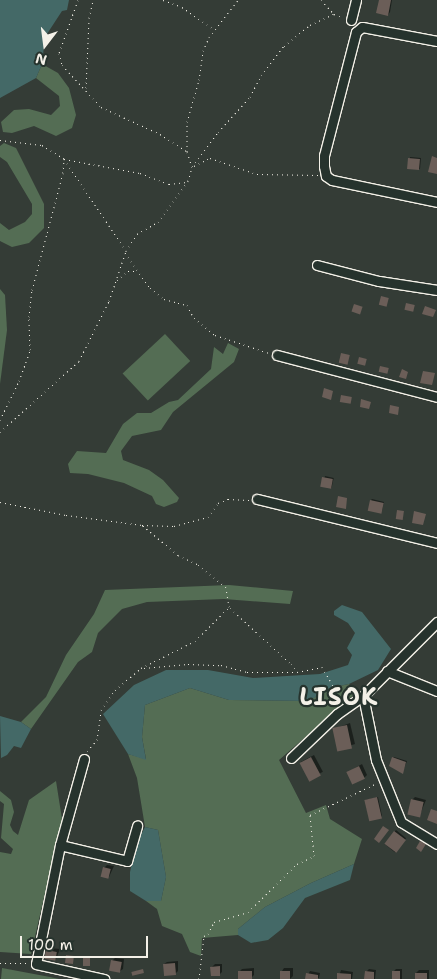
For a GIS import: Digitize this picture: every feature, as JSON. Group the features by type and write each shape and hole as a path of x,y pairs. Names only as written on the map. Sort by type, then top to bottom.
{"street":[{"path":"351,20 356,0"},
{"path":"437,41 362,27 356,32 324,156 326,176 332,180 437,202"},
{"path":"317,265 379,281 437,290"},
{"path":"277,355 437,396"},
{"path":"257,499 437,543"},
{"path":"291,758 337,714 363,696 437,622"},
{"path":"387,671 437,692"},
{"path":"363,696 376,760 401,822 437,844"},
{"path":"84,759 60,845 36,964 104,979"},
{"path":"60,845 127,861 136,825"}],"path":[{"path":"78,0 59,53 62,65 101,107 160,134 187,152"},
{"path":"86,89 89,18 93,0"},
{"path":"163,0 182,7 216,30"},
{"path":"192,167 187,152 187,122 200,80 203,52 209,37 238,0"},
{"path":"321,0 334,14 351,20"},
{"path":"0,432 79,361 109,300 125,252 137,234 158,222 188,181 192,167 218,132 250,97 261,75 284,46 310,25 334,14"},
{"path":"0,140 42,145 64,159 140,173 169,184 188,181"},
{"path":"192,167 210,158 257,174 297,173 326,176"},
{"path":"64,159 150,288 164,299 187,305 194,318 215,335 277,355"},
{"path":"0,420 19,381 30,350 29,318 32,290 63,173 64,159"},
{"path":"116,281 128,271 138,271"},
{"path":"0,502 66,516 142,525 174,526 208,517 218,503 228,499 257,499"},
{"path":"142,525 178,555 197,564 226,587 229,607 291,664 297,672"},
{"path":"84,759 88,749 97,740 101,710 115,690 141,668 195,641 229,607"},
{"path":"141,668 188,664 221,665 247,672 297,672 322,667 334,687 363,696"},
{"path":"199,979 204,936 208,934 214,922 248,912 297,864 314,856 310,815 384,779"},
{"path":"0,963 36,964"}],"green space":[{"path":"42,64 58,73 69,88 76,115 72,128 56,136 34,126 12,133 3,132 1,122 14,110 29,109 51,115 60,106 59,96 36,78"},
{"path":"4,143 16,148 44,204 44,228 29,243 12,247 0,241 0,223 9,230 25,222 32,214 32,204 7,162 0,157 0,146"},
{"path":"0,289 5,295 7,330 0,384"},
{"path":"165,334 190,361 148,401 123,374"},
{"path":"228,343 239,349 234,362 173,412 161,430 132,436 121,451 123,460 149,470 163,480 179,498 177,502 164,507 156,504 152,496 124,483 88,474 70,473 68,464 77,451 106,453 123,424 137,413 151,413 169,402 178,400 211,369 214,347 223,354"},
{"path":"229,585 293,591 290,604 224,599 147,602 122,609 98,633 92,652 78,662 31,729 21,722 46,697 66,655 94,614 105,590"},
{"path":"349,684 356,693 279,760 306,813 326,805 330,819 362,839 354,864 311,883 265,907 238,929 238,935 202,938 201,956 190,952 182,934 162,926 157,909 146,901 161,901 166,877 158,830 145,827 137,778 128,754 146,759 142,737 145,705 190,688 229,700 307,701 334,687"},
{"path":"56,781 62,819 31,954 0,952 0,852 11,854 13,849 1,838 4,804 0,801 0,791 11,800 14,812 10,825 18,835 29,800"},
{"path":"2,968 50,977 59,979 1,979"}],"water":[{"path":"0,0 69,0 67,10 62,11 45,37 42,64 36,78 0,98"},
{"path":"342,605 362,612 391,649 378,670 349,684 334,687 308,701 229,700 190,688 145,705 142,737 146,760 128,754 103,714 134,685 166,670 208,670 253,678 320,674 348,665 352,655 347,648 355,633 348,623 334,615 334,611"},
{"path":"0,716 21,722 31,729 21,748 14,746 7,755 1,758"},
{"path":"145,827 158,830 166,877 161,901 146,901 130,891 130,872 136,845"},
{"path":"354,864 350,880 305,898 283,928 268,940 251,943 238,935 238,929 265,907 311,883"}],"building":[{"path":"379,0 391,0 388,16 376,13"},
{"path":"432,156 437,158 437,174 428,172"},
{"path":"408,158 420,159 419,170 407,169"},
{"path":"381,296 389,298 387,307 379,305"},
{"path":"406,303 415,305 413,312 404,310"},
{"path":"354,304 363,307 360,314 352,312"},
{"path":"425,306 436,310 433,317 422,314"},
{"path":"341,353 350,355 348,365 339,363"},
{"path":"359,357 367,359 365,366 357,364"},
{"path":"380,366 389,368 387,374 379,372"},
{"path":"402,369 408,372 406,379 399,377"},
{"path":"423,371 435,373 432,385 420,383"},
{"path":"324,388 333,391 331,400 322,397"},
{"path":"341,395 352,397 351,404 340,402"},
{"path":"361,399 371,402 369,409 360,407"},
{"path":"390,405 399,407 398,415 389,413"},
{"path":"322,477 333,479 331,489 320,487"},
{"path":"338,496 347,498 346,509 336,507"},
{"path":"370,500 384,503 381,514 368,511"},
{"path":"397,510 404,511 403,520 396,519"},
{"path":"414,511 426,514 423,525 412,523"},
{"path":"347,725 352,748 337,752 332,728"},
{"path":"311,757 321,776 309,782 300,763"},
{"path":"392,757 406,762 403,774 389,766"},
{"path":"359,766 365,779 352,785 346,772"},
{"path":"377,797 382,818 369,821 364,800"},
{"path":"411,799 424,802 420,818 407,815"},
{"path":"431,809 437,811 437,824 427,820"},
{"path":"383,826 389,830 379,843 374,839"},
{"path":"394,831 406,840 396,853 384,844"},
{"path":"420,841 426,844 421,852 416,848"},
{"path":"103,867 111,869 108,879 101,877"},
{"path":"46,950 57,952 55,961 44,959"},
{"path":"66,955 74,956 73,964 65,963"},
{"path":"83,957 90,957 90,966 83,966"},
{"path":"111,960 122,962 120,973 109,971"},
{"path":"175,963 176,975 164,976 163,964"},
{"path":"220,966 220,976 211,976 210,967"},
{"path":"143,969 144,973 132,976 131,972"},
{"path":"238,971 252,971 252,979 238,979"},
{"path":"280,971 290,971 290,979 280,979"},
{"path":"365,971 374,972 374,979 364,979"},
{"path":"392,971 400,971 400,979 392,979"},
{"path":"306,973 318,975 318,979 305,979"},
{"path":"337,973 351,974 351,979 337,979"},
{"path":"415,973 427,973 427,979 415,979"}],"district":[{"name":"LISOK","path":"339,698"}]}
